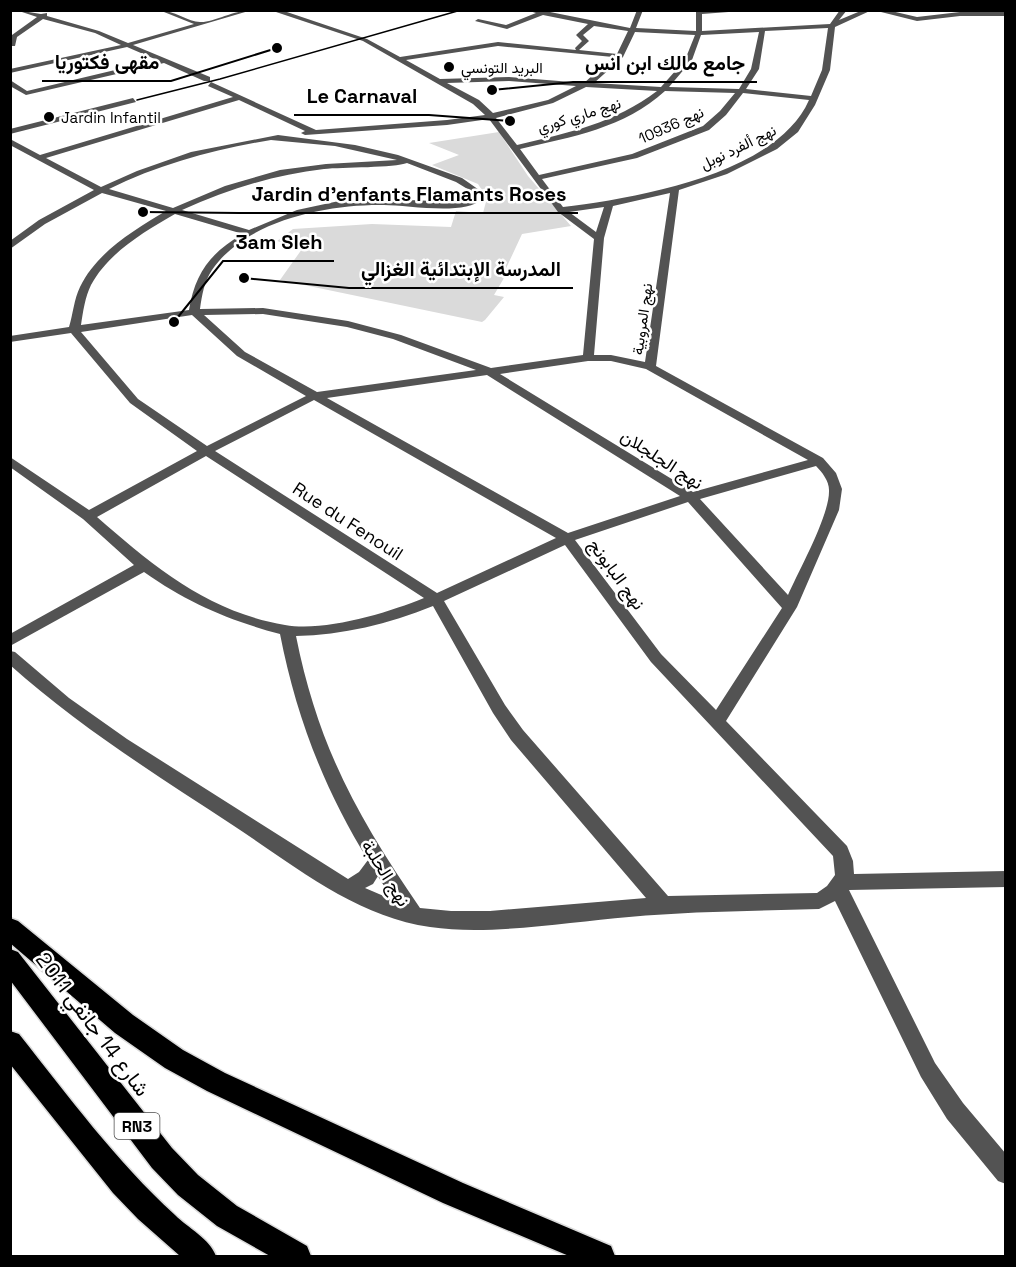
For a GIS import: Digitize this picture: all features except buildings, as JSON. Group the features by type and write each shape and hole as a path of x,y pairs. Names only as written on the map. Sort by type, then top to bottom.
{"highway":[{"path":"10,928 124,1024 174,1059 207,1078 431,1183 601,1257"},
{"name":"شارع 14 جانفي 2011","path":"10,960 162,1158 188,1185 227,1216 297,1257"},
{"name":"RN3","path":"10,1043 129,1193 202,1257"}],"street":[{"path":"19,10 97,32 209,81 314,132"},
{"path":"13,45 11,41 14,36 41,15 57,10"},
{"path":"162,10 195,22"},
{"path":"10,71 127,45 249,10"},
{"path":"273,10 363,39 476,102 492,117 561,210 599,238"},
{"path":"529,10 591,25 637,31 700,33 832,26 869,10"},
{"path":"574,21 576,10"},
{"path":"10,246 33,227 99,189 220,147 314,132 492,117 526,109 589,84 608,71 637,31 640,10"},
{"path":"700,11 753,10"},
{"name":"نهج ألفرد نوبل","path":"561,210 609,204 675,189 724,172 774,147 795,130 814,98 826,70 832,26 844,10"},
{"path":"876,10 918,19 961,12 1005,14"},
{"name":"نهج ماري كوري","path":"513,148 572,134 619,119 639,109 664,90 690,59 700,33 700,11"},
{"path":"478,21 507,27 542,14"},
{"path":"578,48 586,41 579,35 591,25"},
{"name":"نهج 10936","path":"536,178 634,156 706,128 723,113 741,91 758,63 762,31"},
{"path":"400,59 498,44 621,56"},
{"path":"10,82 26,93 163,61"},
{"path":"440,81 509,79 664,90 741,91 814,98"},
{"path":"39,158 240,98"},
{"path":"10,132 133,100"},
{"path":"341,143 348,130"},
{"path":"194,312 199,285 208,269 221,254 250,232 299,212 338,204 376,202 458,205 476,202 478,199 478,192 472,187 415,162 381,151 341,143 270,138"},
{"path":"10,141 99,189 250,232"},
{"path":"74,330 85,288 110,254 128,238 173,210 277,173 342,164 415,162"},
{"name":"نهج المروبية","path":"650,367 675,189"},
{"path":"588,358 599,238 609,204"},
{"path":"10,227 33,227"},
{"name":"نهج الجلجلان","path":"10,339 194,312 263,312 348,324 397,337 488,371 691,497 790,607"},
{"name":"نهج البابونج","path":"194,312 241,354 567,538 615,607 656,658 841,852 847,866 841,884"},
{"name":"Rue du Fenouil","path":"74,330 134,401 206,451 436,599 517,735 664,905"},
{"path":"88,516 206,451 314,396 588,358 611,358 650,367 819,461 833,481 836,499 790,607 717,721"},
{"path":"11,462 88,516 144,567 174,587 208,605 247,620 287,631 321,630 365,623 399,614 567,538 691,497 819,461"},
{"path":"10,641 144,567"},
{"name":"نهج الحلبة","path":"287,631 297,683 315,738 342,798 377,861 414,915"},
{"name":"نهج الحلبة","path":"10,656 45,688 96,728 346,889 414,915"},
{"path":"346,889 366,878 377,861"},
{"path":"414,915 454,920 490,920 664,905 819,901 833,894 841,884 1005,879"},
{"path":"841,884 928,1070 955,1111 988,1149 1005,1173"}],"shaded area":[{"path":"499,132 528,176 571,226 522,234 502,277 504,278 494,295 504,297 485,320 482,322 280,280 302,249 277,241 293,229 372,224 451,227 456,211 483,213 487,198 478,184 432,165 459,155 429,143"}],"tram line":[{"path":"137,100 220,79 461,10"}],"place":[{"name":"مقهى فكتوريا","path":"277,48"},
{"name":"البريد التونسي","path":"449,67"},
{"name":"جامع مالك ابن انس","path":"492,90"},
{"name":"Jardin Infantil","path":"49,117"},
{"name":"Le Carnaval","path":"510,121"},
{"name":"Jardin d'enfants Flamants Roses","path":"143,212"},
{"name":"المدرسة الإبتدائية الغزالي","path":"244,278"},
{"name":"3am Sleh","path":"174,322"}]}
